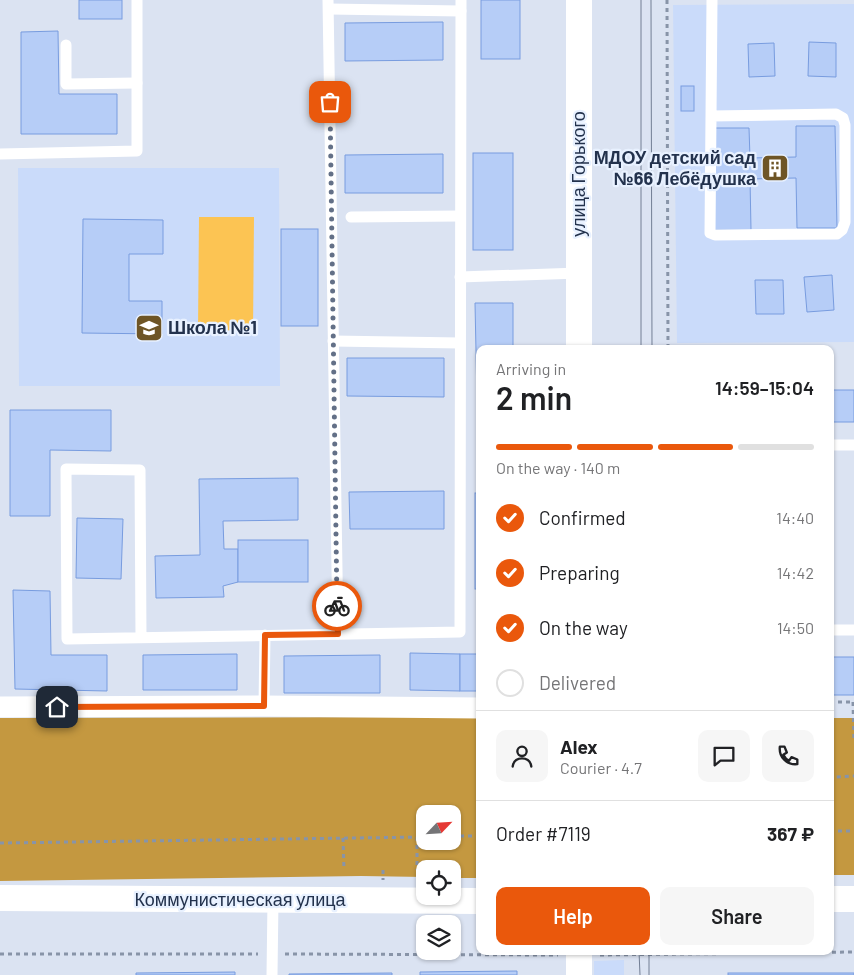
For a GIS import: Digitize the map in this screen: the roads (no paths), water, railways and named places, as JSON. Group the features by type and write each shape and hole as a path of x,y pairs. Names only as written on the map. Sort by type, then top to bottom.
{"street":[{"name":"улица Горького","path":"579,0 579,345"},
{"path":"0,707 264,706 476,708"},
{"name":"Коммунистическая улица","path":"0,898 476,901"},
{"path":"834,899 854,899"}],"lane":[{"path":"0,154 137,151 137,0"},
{"path":"711,116 836,114 843,118 845,125 845,222 842,230 837,234 715,236 710,233 711,116 712,0"},
{"path":"141,637 140,470 66,469 67,639 460,632 461,6 329,5 338,634"},
{"path":"66,45 66,84 137,83"},
{"path":"351,217 460,216"},
{"path":"460,277 579,273"},
{"path":"333,341 460,343"},
{"path":"834,445 854,445"},
{"path":"834,630 854,630"},
{"path":"264,706 265,635"},
{"path":"272,975 273,900"}],"tram line":[{"path":"641,0 641,345"},
{"path":"651,0 652,345"},
{"path":"639,955 640,975"},
{"path":"649,955 649,975"}],"place":[{"name":"МДОУ детский сад №66 Лебёдушка","path":"775,168"},
{"name":"Школа №1","path":"149,328"}]}
